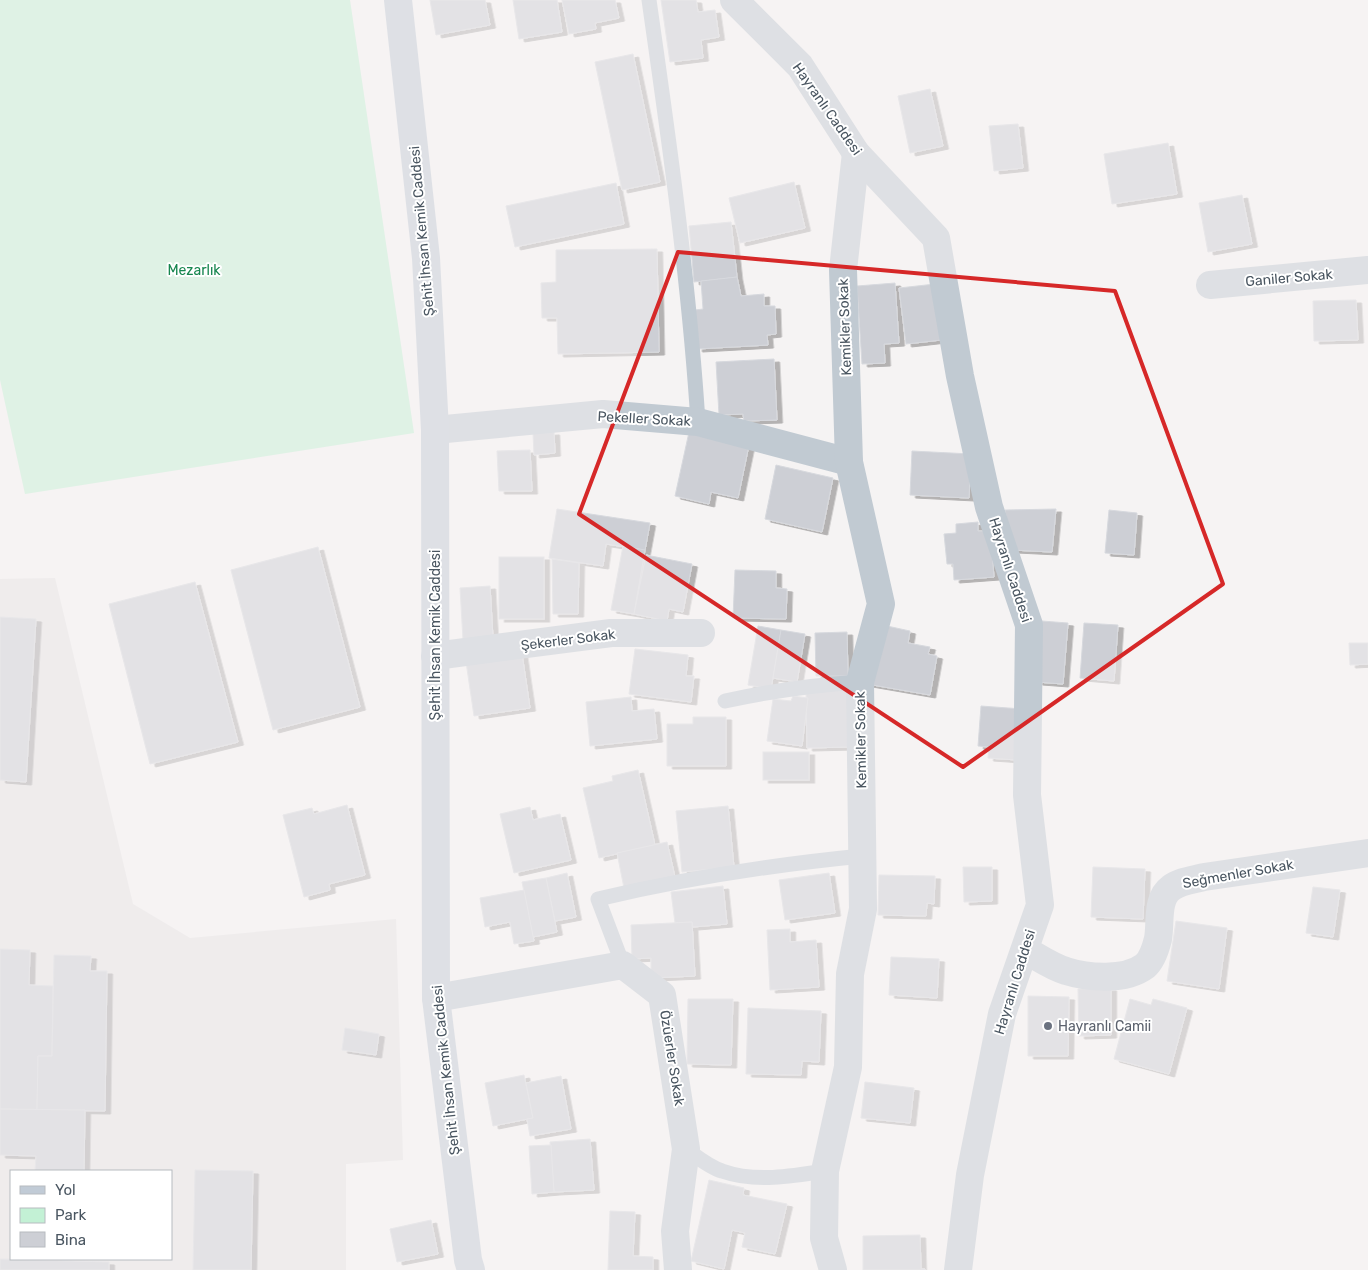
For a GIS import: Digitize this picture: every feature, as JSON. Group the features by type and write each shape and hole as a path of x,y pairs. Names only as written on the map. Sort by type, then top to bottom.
{"street":[{"name":"Şehit İhsan Kemik Caddesi","path":"398,0 426,258 435,430 436,998 468,1260 471,1270"},
{"name":"Hayranlı Caddesi","path":"734,0 800,66 856,153 936,238 960,376 989,507 1029,625 1027,795 1040,905 1002,1014 970,1175 958,1270"},
{"name":"Kemikler Sokak","path":"832,1270 824,1238 825,1171 848,1067 850,974 863,909 860,682 881,604 849,462 843,270 856,153"},
{"name":"Ganiler Sokak","path":"1210,285 1368,270"},
{"name":"Pekeller Sokak","path":"435,430 603,414 698,422 849,462"},
{"name":"Şekerler Sokak","path":"435,656 611,633 701,633"},
{"name":"Seğmenler Sokak","path":"1025,950 1064,971 1086,976 1127,974 1145,966 1153,954 1158,938 1162,900 1170,888 1183,882 1204,877 1368,853"},
{"path":"436,998 623,965"},
{"name":"Özüerler Sokak","path":"623,965 662,995 686,1150 674,1231 678,1270"}],"lane":[{"path":"649,0 671,152 695,370 698,422"},
{"path":"725,701 788,688 860,682"},
{"path":"623,965 598,899 684,880 738,871 862,856"},
{"path":"686,1150 721,1171 754,1177 779,1178 825,1171"}],"highlighted area":[{"path":"678,252 1115,291 1223,584 963,767 579,514"}],"shaded area":[{"path":"55,578 133,904 190,938 396,919 403,1160 346,1164 346,1270 0,1270 0,579"}],"green space":[{"name":"Mezarlık","path":"0,0 350,0 414,433 25,494 0,380"}],"building":[{"path":"430,0 485,0 490,25 436,35"},
{"path":"513,0 557,0 562,32 519,39"},
{"path":"562,0 615,0 619,18 595,23 596,29 569,34"},
{"path":"661,0 696,0 698,12 715,10 719,37 701,40 703,58 670,62"},
{"path":"633,54 660,182 622,190 595,62"},
{"path":"930,89 943,146 910,153 898,96"},
{"path":"1018,124 1023,168 994,171 989,126"},
{"path":"1168,143 1177,194 1112,204 1104,154"},
{"path":"794,182 805,228 740,243 729,198"},
{"path":"616,183 624,224 515,247 506,206"},
{"path":"1242,195 1252,244 1208,252 1199,203"},
{"path":"731,222 737,277 694,282 689,226"},
{"path":"657,249 659,352 558,354 557,318 542,318 541,283 556,282 556,250"},
{"path":"737,277 741,296 764,294 764,306 775,306 776,334 767,335 768,345 697,349 695,310 703,309 701,281"},
{"path":"895,283 899,343 884,344 885,363 862,364 857,286"},
{"path":"935,284 941,340 906,344 899,288"},
{"path":"1356,300 1358,340 1314,341 1313,301"},
{"path":"774,359 777,420 744,421 743,414 719,415 716,362"},
{"path":"554,432 555,453 534,455 533,433"},
{"path":"689,432 749,445 738,498 711,492 709,504 675,496"},
{"path":"530,450 532,491 499,491 497,451"},
{"path":"912,451 971,454 969,498 910,495"},
{"path":"776,465 833,478 822,532 765,519"},
{"path":"557,509 650,523 645,550 606,544 603,566 549,558"},
{"path":"1056,509 1052,552 1012,550 1005,510"},
{"path":"1109,510 1137,513 1134,555 1105,553"},
{"path":"978,522 978,531 990,531 994,577 954,580 953,564 947,564 944,534 956,533 956,524"},
{"path":"623,546 645,550 634,614 611,610"},
{"path":"318,547 360,707 273,730 231,570"},
{"path":"646,555 692,564 683,612 669,609 667,621 634,614"},
{"path":"499,557 544,557 544,619 499,619"},
{"path":"552,559 579,563 578,614 553,614"},
{"path":"735,570 776,571 776,588 787,589 786,619 733,618"},
{"path":"195,582 238,742 150,764 109,604"},
{"path":"490,586 493,638 463,640 460,588"},
{"path":"0,617 36,619 26,782 0,780"},
{"path":"1042,621 1068,623 1063,684 1037,682"},
{"path":"1084,623 1118,625 1114,681 1080,678"},
{"path":"878,624 910,631 908,643 930,647 928,654 937,656 930,695 867,684"},
{"path":"758,626 781,630 771,689 748,685"},
{"path":"781,630 805,634 797,682 773,678"},
{"path":"847,632 848,676 816,676 815,633"},
{"path":"1349,643 1368,643 1368,664 1350,665"},
{"path":"635,649 688,655 686,676 694,676 691,702 629,694"},
{"path":"522,654 530,708 474,716 466,662"},
{"path":"806,690 848,690 848,747 807,748"},
{"path":"793,696 808,698 802,746 767,741 773,699 791,701"},
{"path":"631,697 632,711 654,709 657,739 590,746 586,702"},
{"path":"981,706 1022,709 1017,760 988,758 989,747 978,746"},
{"path":"693,717 726,717 726,766 667,766 667,724 693,724"},
{"path":"763,752 809,752 809,780 763,780"},
{"path":"638,770 655,845 599,858 583,788 613,781 612,776"},
{"path":"347,805 365,875 329,884 330,890 304,897 283,815 312,808 314,814"},
{"path":"728,806 734,867 682,872 676,811"},
{"path":"530,807 533,820 560,814 571,860 514,873 500,814"},
{"path":"667,842 675,877 624,888 617,853"},
{"path":"963,867 992,867 992,901 964,902"},
{"path":"1093,867 1145,869 1143,919 1091,917"},
{"path":"567,873 576,917 555,921 546,878"},
{"path":"829,873 835,913 785,920 779,880"},
{"path":"879,875 935,876 934,904 927,903 926,916 878,915"},
{"path":"546,878 557,932 533,937 522,882"},
{"path":"723,886 727,924 693,927 692,922 675,923 671,892"},
{"path":"1313,887 1340,890 1333,937 1306,933"},
{"path":"524,890 534,941 514,944 510,922 485,927 480,898"},
{"path":"1176,921 1227,928 1219,989 1167,981"},
{"path":"692,922 695,976 651,978 651,958 632,959 631,925"},
{"path":"790,929 790,942 816,940 819,987 770,990 767,930"},
{"path":"0,949 30,950 29,985 53,986 52,1056 38,1056 37,1110 0,1109"},
{"path":"54,955 91,956 90,971 107,971 105,1111 37,1110 38,1056 52,1056"},
{"path":"891,957 939,959 937,998 889,995"},
{"path":"1111,988 1111,1035 1079,1036 1078,989"},
{"name":"Hayranlı Camii","path":"1028,996 1069,997 1068,1056 1028,1056"},
{"path":"688,999 733,999 731,1065 687,1064"},
{"path":"1130,999 1151,1005 1153,999 1187,1008 1169,1074 1114,1059"},
{"path":"748,1008 821,1011 819,1062 802,1061 801,1075 746,1074"},
{"path":"345,1028 379,1034 376,1055 342,1050"},
{"path":"524,1075 533,1118 493,1126 485,1083"},
{"path":"561,1076 571,1129 530,1136 527,1119 533,1118 526,1083"},
{"path":"865,1082 914,1088 910,1123 861,1118"},
{"path":"0,1109 85,1110 84,1170 35,1170 36,1156 0,1155"},
{"path":"590,1139 594,1190 554,1192 550,1142"},
{"path":"551,1145 554,1192 532,1194 529,1146"},
{"path":"195,1170 253,1171 251,1270 193,1270"},
{"path":"709,1180 744,1188 743,1195 787,1204 775,1254 742,1247 745,1233 732,1230 724,1269 691,1261"},
{"path":"610,1211 635,1212 633,1256 653,1257 653,1270 608,1270"},
{"path":"431,1220 438,1254 397,1262 390,1229"},
{"path":"920,1235 921,1269 925,1270 863,1270 863,1236"},
{"path":"0,1259 109,1262 109,1270 0,1270"}],"place":[{"name":"Hayranlı Camii","path":"1048,1026"}]}
